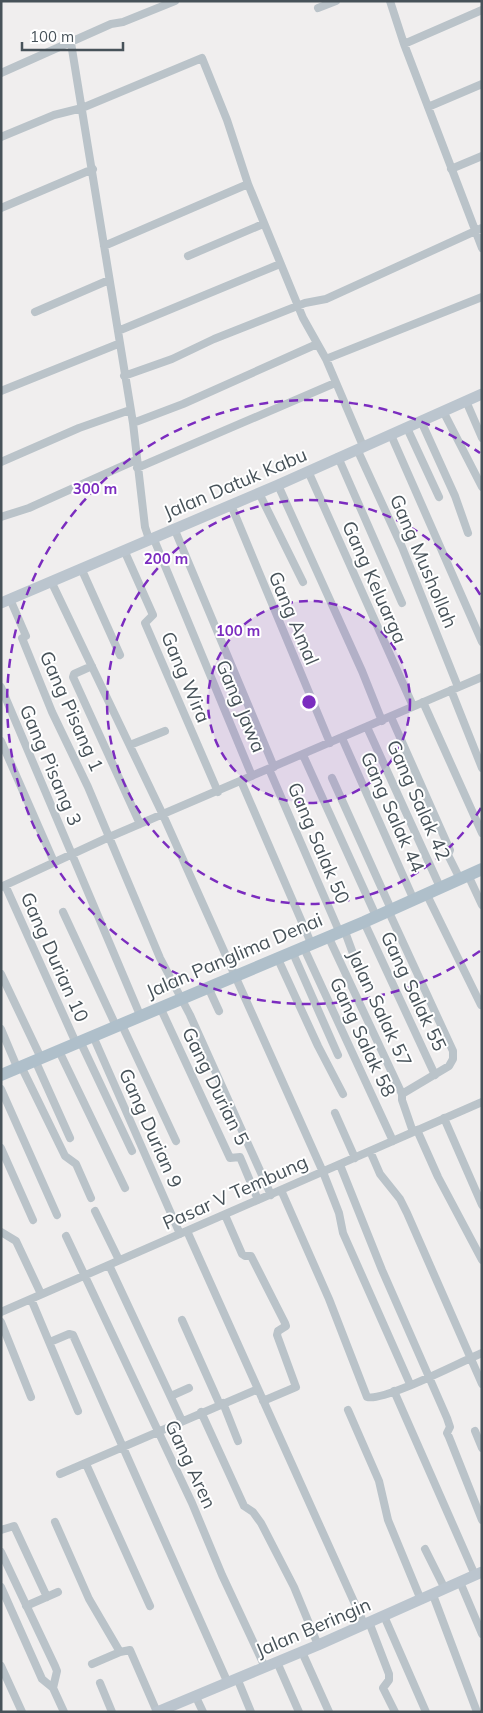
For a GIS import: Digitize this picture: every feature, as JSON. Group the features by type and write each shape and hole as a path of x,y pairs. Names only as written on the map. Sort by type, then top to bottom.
{"main road":[{"name":"Jalan Panglima Denai","path":"1,1074 370,919 413,898 482,869"}],"street":[{"path":"1,73 71,44 111,24 123,22 175,1"},
{"path":"318,8 336,1"},
{"path":"390,1 404,44 451,169 478,230 482,248"},
{"path":"404,44 482,10"},
{"name":"Gang Jawa","path":"71,44 93,169 98,221 104,246 118,331 118,344 133,423 136,464 149,536 252,776"},
{"name":"Gang Mushollah","path":"82,108 202,58 227,120 248,184 280,264 298,306 326,360 402,547 455,688 482,768"},
{"path":"428,106 482,84"},
{"path":"1,136 54,114 82,108"},
{"path":"451,169 482,156"},
{"path":"1,208 93,169"},
{"path":"104,246 248,184"},
{"path":"188,256 264,224"},
{"path":"124,376 172,359 214,339 308,301 326,299 478,230"},
{"path":"118,331 280,264"},
{"path":"35,312 109,280"},
{"path":"326,360 482,297"},
{"path":"1,391 118,344"},
{"path":"133,423 183,404 317,344"},
{"path":"1,517 29,508 336,384"},
{"name":"Jalan Datuk Kabu","path":"4,601 124,550 149,536 174,528 278,485 338,457 360,443 391,435 482,394"},
{"path":"466,401 482,438"},
{"path":"1,462 79,428 130,410"},
{"path":"443,411 482,487"},
{"path":"422,421 455,496 468,533"},
{"path":"407,428 439,497"},
{"path":"391,435 482,642"},
{"path":"338,457 402,603"},
{"name":"Gang Keluarga","path":"308,471 414,706"},
{"path":"278,485 362,671 382,721"},
{"path":"259,493 303,582"},
{"name":"Gang Amal","path":"230,505 330,743"},
{"name":"Gang Salak 50","path":"174,528 337,932"},
{"name":"Gang Wira","path":"124,550 153,615 145,623 218,792"},
{"path":"82,568 120,655"},
{"path":"51,581 163,815 323,1172 339,1213 343,1233 410,1384"},
{"name":"Gang Pisang 1","path":"4,601 26,636 22,638 52,712 88,787 107,838 180,999 194,1023 271,1195"},
{"path":"92,666 74,674 73,677 140,824"},
{"path":"3,886 107,838 218,792 482,676"},
{"name":"Gang Pisang 3","path":"1,687 140,1016"},
{"path":"423,702 482,833"},
{"path":"391,717 435,812 450,850 448,855 482,905"},
{"name":"Gang Salak 42","path":"366,727 440,887"},
{"path":"130,745 165,731"},
{"name":"Gang Salak 44","path":"342,738 413,898"},
{"path":"1,741 54,862"},
{"name":"Gang Salak 55","path":"303,755 435,1075"},
{"path":"332,778 453,1051 453,1059 449,1066 402,1094"},
{"path":"241,781 302,947 338,1055"},
{"name":"Gang Durian 10","path":"3,886 132,1151"},
{"path":"426,893 481,1006"},
{"path":"64,912 176,1141"},
{"path":"337,932 356,959"},
{"name":"Jalan Salak 57","path":"337,932 415,1131 482,1260"},
{"name":"Gang Salak 58","path":"302,947 393,1141"},
{"path":"277,957 318,1046 343,1094"},
{"path":"1,974 70,1138"},
{"path":"208,987 219,1010"},
{"name":"Gang Durian 5","path":"160,1007 230,1158 240,1157 258,1200"},
{"path":"1,1029 65,1156 76,1164 91,1198"},
{"name":"Gang Durian 9","path":"93,1036 183,1233 367,1623 389,1674 389,1680 384,1688 394,1712"},
{"path":"59,1051 125,1188"},
{"path":"1,1089 57,1215"},
{"name":"Pasar V Tembung","path":"1,1312 444,1118 481,1104"},
{"path":"334,1113 355,1158"},
{"path":"444,1118 482,1205"},
{"path":"1,1148 33,1220"},
{"path":"370,1151 380,1174 408,1213 482,1384"},
{"path":"340,1164 382,1270 447,1418 450,1427 447,1433 448,1438 482,1520"},
{"path":"281,1190 329,1299 365,1395 370,1398 378,1397 482,1353"},
{"path":"96,1211 119,1260"},
{"path":"225,1215 242,1254 251,1256 286,1326 278,1331 277,1335 296,1387 263,1401"},
{"path":"1,1232 16,1240 41,1294"},
{"name":"Gang Aren","path":"66,1236 265,1667"},
{"path":"109,1265 182,1421"},
{"path":"31,1299 78,1411"},
{"path":"182,1320 238,1441"},
{"path":"1,1322 31,1398"},
{"path":"50,1342 69,1334 73,1335 121,1449 232,1680 251,1712"},
{"path":"171,1396 188,1388"},
{"path":"60,1474 258,1389"},
{"path":"394,1391 478,1574"},
{"path":"348,1410 379,1480 388,1520 421,1600"},
{"path":"202,1412 244,1506 256,1515 294,1587 318,1645"},
{"path":"475,1431 482,1448"},
{"path":"86,1464 150,1606"},
{"path":"55,1522 89,1599 120,1652"},
{"path":"1,1530 14,1526 47,1597"},
{"path":"425,1548 445,1589"},
{"path":"1,1552 57,1671 53,1688"},
{"name":"Jalan Beringin","path":"157,1712 302,1652 478,1574"},
{"path":"460,1582 482,1634"},
{"path":"1,1587 42,1679 53,1688 64,1712"},
{"path":"26,1606 58,1592"},
{"path":"432,1595 477,1712"},
{"path":"384,1616 426,1712"},
{"path":"92,1664 120,1652 130,1650 157,1712"},
{"path":"302,1652 328,1712"},
{"path":"277,1662 299,1712"},
{"path":"1,1666 22,1712"},
{"path":"100,1683 112,1712"},
{"path":"195,1695 203,1712"}]}
